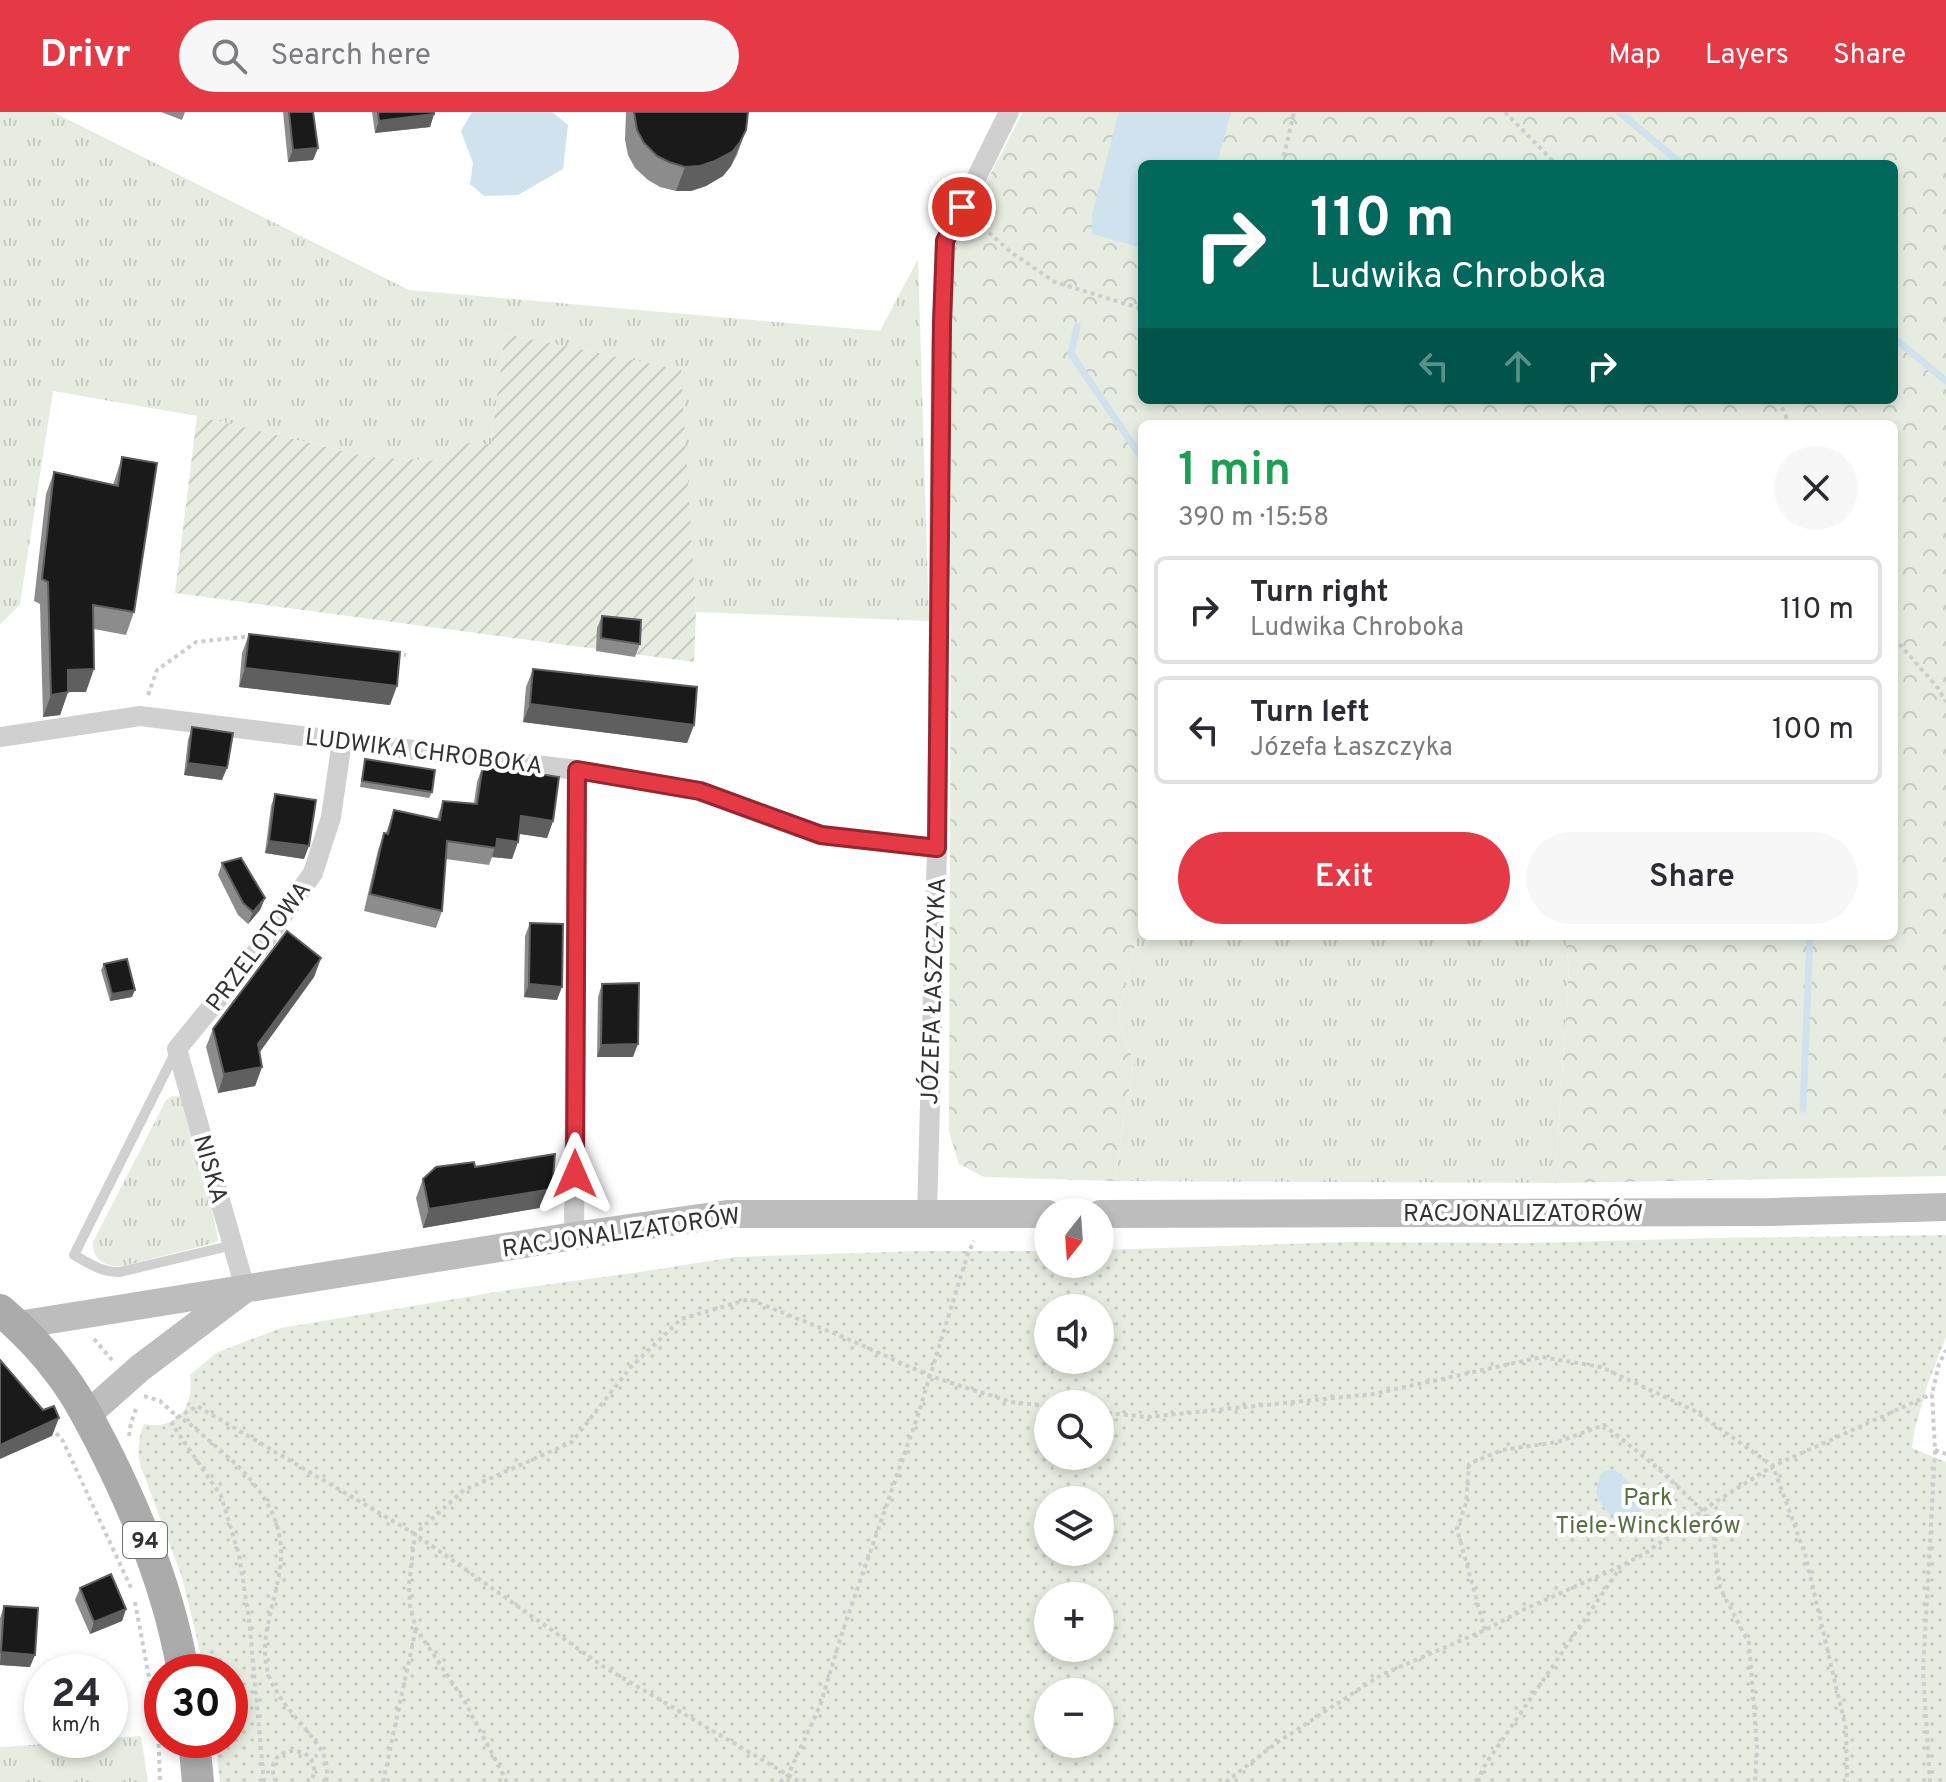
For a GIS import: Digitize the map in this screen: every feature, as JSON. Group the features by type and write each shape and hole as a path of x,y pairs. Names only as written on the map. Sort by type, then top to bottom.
{"main road":[{"name":"94","path":"9,1317 59,1372 87,1415 116,1472 140,1527 169,1612 179,1654"},
{"path":"196,1758 198,1782"}],"street":[{"name":"JÓZEFA ŁASZCZYKA","path":"927,1214 937,848 945,241 1009,112"},
{"name":"LUDWIKA CHROBOKA","path":"0,737 140,716 577,770 700,791 821,835 937,848"},
{"name":"PRZELOTOWA","path":"177,1049 262,945 313,873 331,817 342,741"},
{"path":"574,1236 577,770"},
{"name":"NISKA","path":"177,1049 245,1288"},
{"name":"RACJONALIZATORÓW","path":"1114,1214 1771,1212 1946,1207"},
{"name":"RACJONALIZATORÓW","path":"9,1317 82,1315 727,1214 1034,1214"},
{"name":"RACJONALIZATORÓW","path":"87,1415 128,1378 245,1288"}],"lane":[{"path":"177,1049 74,1255 107,1272 120,1272 233,1245"}],"path":[{"path":"1283,160 1294,112"},
{"path":"1505,112 1552,160"},
{"path":"962,207 1012,253 1055,282 1138,308"},
{"path":"140,716 157,670 196,642 256,636"},
{"path":"1898,643 1938,688 1946,702"},
{"path":"391,653 406,655"},
{"path":"780,1782 788,1775 820,1706 843,1630 917,1418 968,1253 988,1214"},
{"path":"507,1782 465,1702 416,1628 410,1607 409,1584 415,1534 464,1490 572,1442 630,1368 681,1319 749,1299 930,1376 1011,1402 1034,1404"},
{"path":"82,1315 86,1329 142,1395 160,1401 238,1466 268,1503 276,1521 281,1560 265,1645 268,1674 286,1704 314,1738 325,1759 326,1782"},
{"path":"1930,1782 1923,1672 1935,1450 1932,1394 1939,1364 1946,1350"},
{"path":"1114,1413 1147,1417 1373,1394 1542,1357 1601,1367 1695,1411 1773,1466 1805,1554 1846,1729 1847,1782"},
{"path":"1226,1782 1275,1744 1381,1675 1621,1566 1646,1553 1703,1511 1773,1466 1932,1394"},
{"path":"264,1782 249,1619 239,1555 221,1496 172,1424 197,1406 415,1534 604,1667 800,1782"},
{"path":"45,1420 63,1441 135,1598 158,1726 160,1782"},
{"path":"1485,1630 1457,1529 1466,1503 1469,1464 1502,1450 1558,1442 1604,1425 1659,1469 1703,1511 1713,1533 1720,1588 1749,1643 1757,1747 1755,1782"},
{"path":"1935,1450 1946,1454"},
{"path":"1478,1782 1483,1768 1621,1566"},
{"path":"383,1782 416,1628"},
{"path":"276,1782 272,1771 276,1758 294,1750 307,1755 314,1766 311,1782"},
{"path":"314,1766 325,1759"},
{"path":"263,1771 272,1771"}],"green space":[{"path":"0,112 53,112 409,290 880,331 918,259 929,621 696,612 680,370 505,334 491,444 446,461 368,457 197,416 53,391 20,604 0,625"},
{"path":"1023,112 1946,112 1946,1176 1555,1183 1569,967 1566,940 1898,940 1898,420 1138,420 1138,936 1118,1018 1134,1063 1116,1181 984,1177 959,1164 949,1132 952,264 956,240"},
{"path":"505,334 681,370 696,612 694,662 175,593 197,416 368,457 446,461 458,443 491,444"},
{"path":"1138,936 1138,940 1566,940 1569,967 1555,1183 1116,1181 1134,1063 1118,1018"},
{"path":"173,1096 183,1099 210,1197 218,1240 124,1266 111,1266 101,1262 95,1254 93,1242 166,1100"},
{"name":"Park Tiele-Wincklerów","path":"1946,1235 1946,1337 1928,1383 1912,1448 1946,1462 1946,1782 220,1782 217,1758 248,1758 248,1654 201,1654 182,1577 139,1456 139,1440 144,1424 166,1424 181,1414 190,1397 190,1375 216,1353 281,1328 514,1289 735,1257 1034,1251 1034,1278 1114,1278 1114,1250 1349,1242 1527,1243"},
{"path":"141,1736 148,1782 0,1782 0,1747 24,1745 24,1758 128,1758 128,1737"}],"water":[{"path":"472,112 552,112 568,125 563,169 518,195 484,196 470,184 473,163 461,131"},
{"path":"1119,112 1231,112 1218,160 1138,160 1138,247 1092,234 1092,215"},
{"path":"1613,1469 1631,1486 1642,1509 1637,1519 1630,1523 1608,1512 1596,1492 1601,1473"}],"building":[{"path":"289,112 313,112 318,148 293,150"},
{"path":"378,112 434,112 434,114 379,121"},
{"path":"634,112 748,112 746,130 732,152 700,166 685,167 657,156 644,143 637,130"},
{"path":"122,457 157,463 134,612 93,605 94,669 68,670 68,692 51,695 48,582 42,579 54,472 118,486"},
{"path":"602,616 641,620 640,644 601,638"},
{"path":"249,634 400,652 397,686 245,668"},
{"path":"533,669 697,687 694,725 530,704"},
{"path":"192,727 233,733 227,768 188,763"},
{"path":"365,759 435,770 432,792 362,781"},
{"path":"483,765 559,777 553,821 521,816 518,842 497,839 496,848 447,841 442,911 370,894 384,833 388,834 394,810 440,820 443,801 477,804"},
{"path":"275,794 316,800 309,846 269,841"},
{"path":"241,858 265,898 253,912 243,903 222,863"},
{"path":"530,923 563,924 562,987 529,984"},
{"path":"287,931 321,958 258,1044 262,1067 224,1074 213,1029"},
{"path":"127,959 135,990 112,994 104,964"},
{"path":"639,983 638,1044 601,1045 602,984"},
{"path":"555,1154 552,1189 429,1209 423,1179 436,1167 474,1162 475,1167"},
{"path":"0,1360 43,1410 54,1406 59,1418 0,1445"},
{"path":"111,1574 126,1609 94,1622 80,1588"},
{"path":"4,1606 38,1608 35,1654 1,1652"}],"waterway":[{"path":"1619,112 1677,160"},
{"path":"1077,326 1071,354 1138,452"},
{"path":"1898,341 1946,381"},
{"path":"1803,1109 1810,940"}],"route":[{"path":"575,1174 577,770 700,791 821,835 937,848 945,241 962,207"}]}
